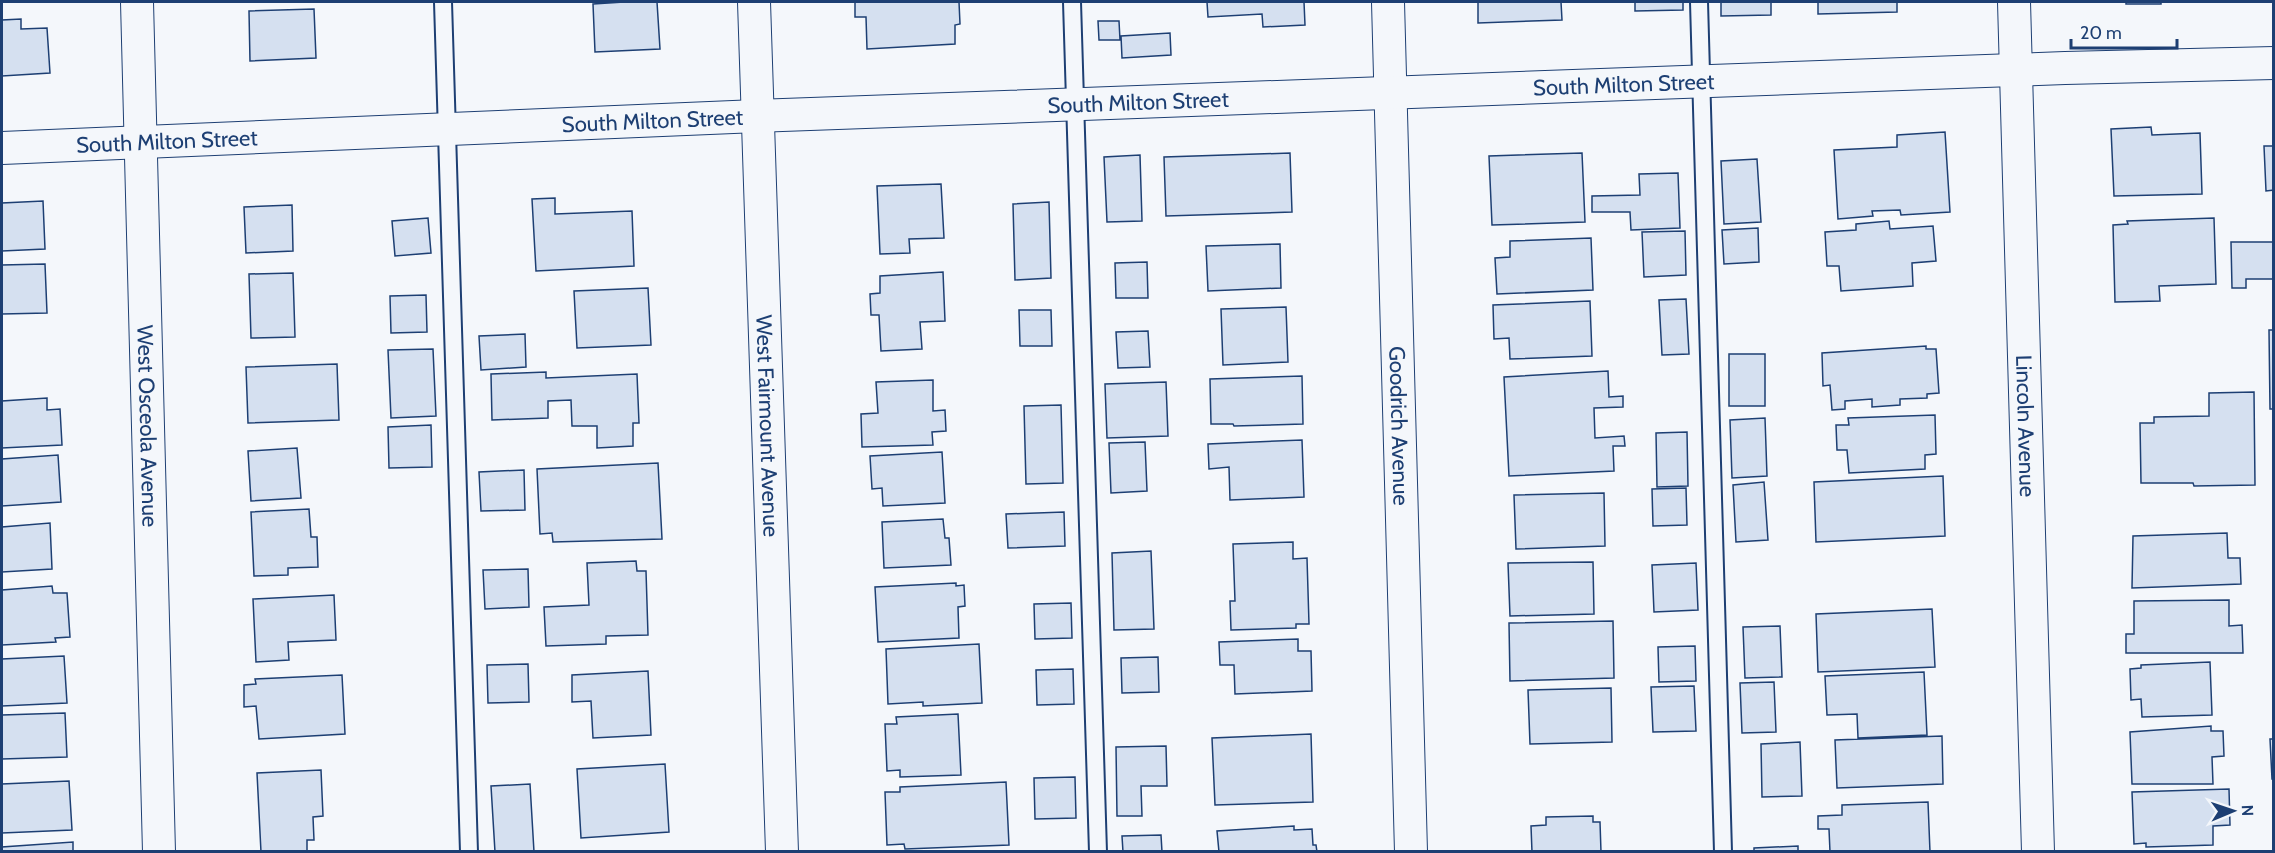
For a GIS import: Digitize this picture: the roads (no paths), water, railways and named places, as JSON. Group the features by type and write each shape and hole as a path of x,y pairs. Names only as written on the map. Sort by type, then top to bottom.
{"street":[{"name":"West Osceola Avenue","path":"137,2 159,852"},
{"name":"West Fairmount Avenue","path":"754,2 782,852"},
{"name":"Goodrich Avenue","path":"1388,2 1411,852"},
{"name":"Lincoln Avenue","path":"2014,2 2038,852"},
{"name":"South Milton Street","path":"2,148 447,131 757,116 1701,81 2274,63"}],"lane":[{"path":"443,2 469,852"},
{"path":"1072,2 1098,852"},
{"path":"1699,2 1723,852"}]}
